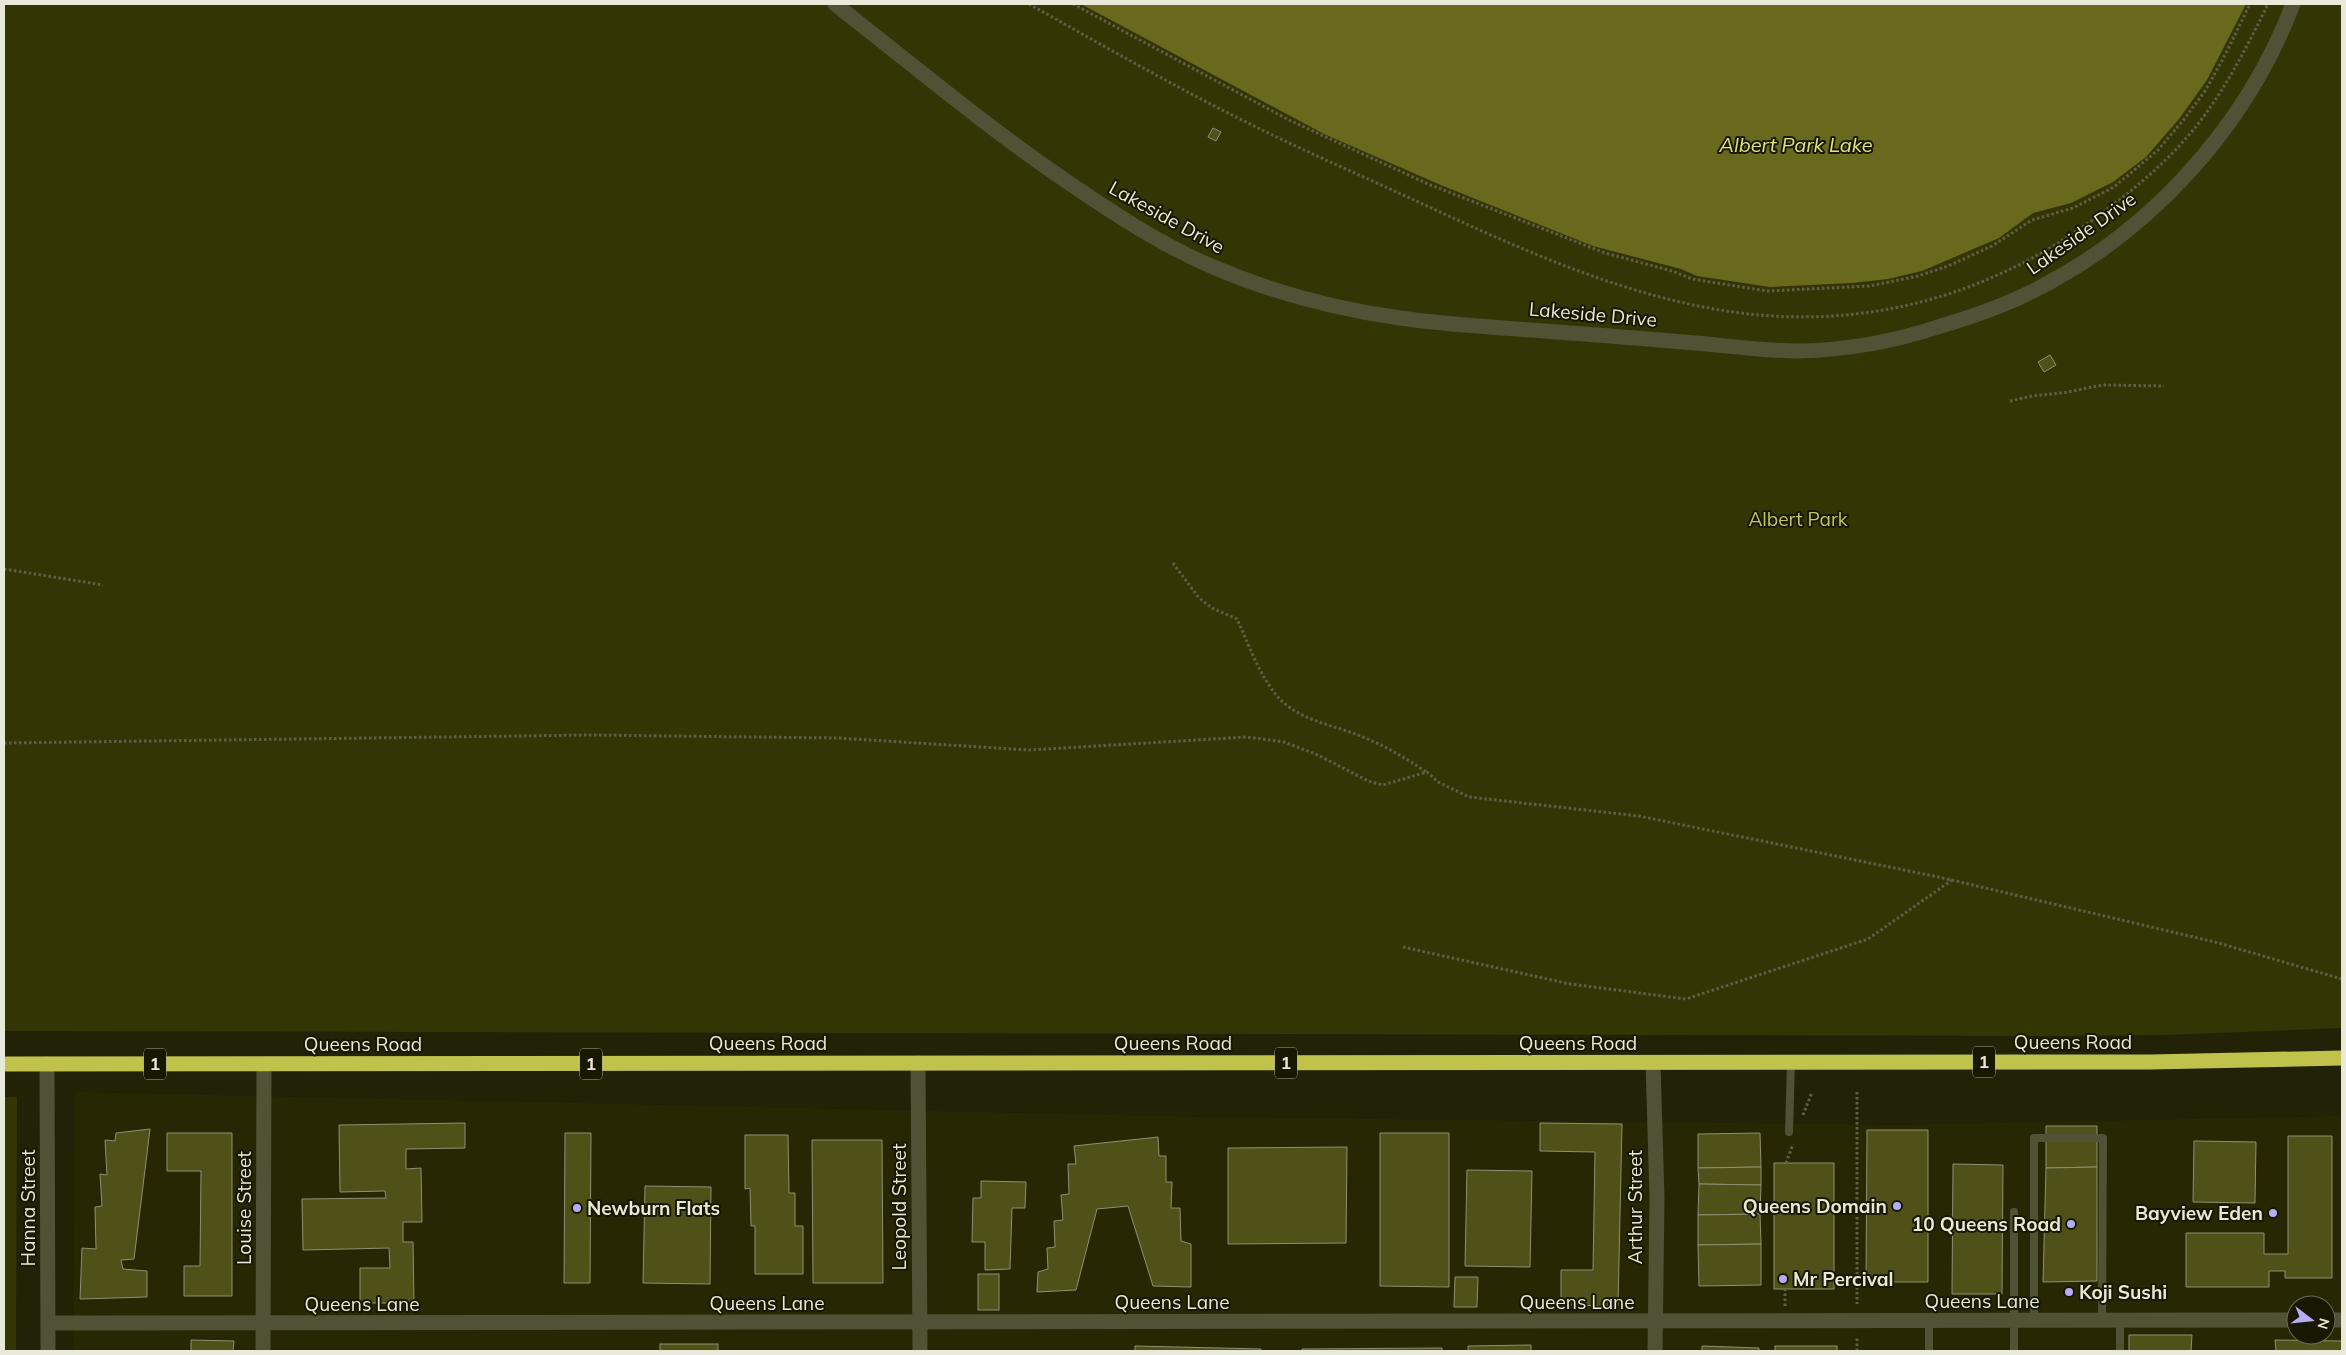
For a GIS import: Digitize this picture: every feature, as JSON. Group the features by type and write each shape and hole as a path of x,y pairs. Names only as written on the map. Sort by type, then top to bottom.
{"highway":[{"name":"Queens Road","path":"4,1064 2150,1062 2342,1058"}],"street":[{"name":"Lakeside Drive","path":"835,4 1003,136 1092,199 1185,254 1240,277 1325,304 1400,318 1800,351 1868,344 1910,336 1979,315 2030,293 2071,270 2120,235 2159,203 2201,158 2241,105 2259,77 2292,4"},
{"name":"Leopold Street","path":"918,1063 920,1351"},
{"name":"Arthur Street","path":"1653,1063 1657,1198 1655,1351"},
{"name":"Hanna Street","path":"47,1064 48,1351"},
{"name":"Louise Street","path":"263,1351 264,1065"},
{"name":"Queens Lane","path":"48,1323 2286,1320"}],"lane":[{"path":"1789,1132 1791,1062"},
{"path":"2034,1321 2034,1138 2103,1138 2102,1320"},
{"path":"2014,1212 2014,1351"},
{"path":"2120,1320 2120,1351"},
{"path":"1929,1321 1929,1351"}],"path":[{"path":"1029,4 1121,56 1251,125 1509,243 1630,289 1661,298 1734,312 1806,317 1873,313 1958,291 1995,278 2027,262 2065,239 2137,187 2163,164 2203,117 2242,56 2268,4"},
{"path":"1073,4 1289,120 1428,184 1604,253 1672,271 1692,279 1767,291 1869,286 1925,274 1992,246 2032,220 2073,208 2114,187 2158,150 2185,118 2205,91 2250,4"},
{"path":"2010,401 2102,385 2164,386"},
{"path":"1173,563 1199,598 1212,608 1237,619 1267,681 1279,698 1300,715 1361,736 1394,751 1427,772 1438,782 1469,797 1640,816 1952,880 2215,942 2342,979"},
{"path":"4,569 103,585"},
{"path":"4,743 589,735 837,738 1029,750 1247,738 1284,742 1318,755 1368,781 1382,785 1427,772"},
{"path":"1403,947 1570,984 1686,999 1726,988 1868,939 1952,880"},
{"path":"1857,1092 1857,1351"}],"shaded area":[{"path":"75,1092 1203,1117 1900,1125 2342,1116 2342,1351 73,1351"}],"green space":[{"name":"Albert Park","path":"4,4 2342,4 2342,1028 2166,1035 2040,1036 4,1031"},
{"path":"4,1097 17,1097 16,1351 4,1351"}],"water":[{"name":"Albert Park Lake","path":"1081,4 2246,4 2207,80 2179,119 2146,157 2113,182 2071,203 2033,213 1999,238 1922,271 1888,279 1852,283 1770,287 1697,276 1681,269 1593,246 1443,186 1324,134"}],"building":[{"path":"1213,128 1221,132 1216,141 1208,137"},
{"path":"2050,355 2056,365 2044,372 2038,362"},
{"path":"465,1123 465,1148 406,1149 406,1169 421,1168 422,1222 403,1222 403,1242 413,1242 414,1303 360,1303 360,1268 390,1268 389,1248 303,1250 302,1199 386,1198 385,1191 340,1192 339,1125"},
{"path":"1540,1123 1622,1124 1618,1306 1561,1305 1561,1270 1593,1270 1595,1152 1540,1151"},
{"path":"2046,1126 2097,1126 2097,1167 2046,1168"},
{"path":"150,1129 134,1259 121,1260 123,1269 147,1271 147,1297 80,1299 82,1248 96,1249 95,1207 102,1206 100,1174 107,1175 105,1140 115,1141 116,1133"},
{"name":"Queens Domain","path":"1867,1130 1928,1130 1928,1282 1866,1282"},
{"path":"167,1133 232,1133 232,1296 184,1296 184,1266 200,1266 201,1171 167,1171"},
{"name":"Newburn Flats","path":"565,1133 591,1133 590,1283 564,1283"},
{"path":"1380,1133 1449,1133 1449,1287 1380,1286"},
{"path":"1760,1133 1761,1167 1698,1168 1698,1134"},
{"path":"745,1135 788,1135 789,1193 795,1193 795,1226 803,1226 803,1274 755,1274 755,1226 751,1226 750,1188 745,1189"},
{"path":"2288,1136 2332,1136 2332,1278 2285,1278 2285,1271 2269,1271 2269,1287 2186,1287 2186,1233 2264,1233 2264,1254 2288,1254"},
{"path":"1158,1137 1159,1156 1166,1156 1166,1182 1172,1182 1171,1208 1180,1208 1181,1241 1191,1244 1191,1287 1153,1286 1128,1206 1097,1209 1076,1290 1037,1292 1038,1272 1048,1269 1047,1248 1055,1247 1054,1221 1063,1220 1061,1195 1069,1194 1068,1164 1076,1164 1074,1146"},
{"path":"812,1140 882,1140 883,1283 813,1283"},
{"path":"2194,1141 2256,1142 2255,1203 2193,1202"},
{"path":"1347,1147 1346,1243 1228,1244 1228,1148"},
{"path":"1774,1163 1834,1163 1834,1289 1774,1289"},
{"path":"1953,1164 2003,1165 2002,1294 1952,1294"},
{"path":"1761,1167 1761,1185 1699,1184 1698,1168"},
{"name":"10 Queens Road","path":"2097,1167 2097,1281 2043,1282 2046,1168"},
{"path":"1467,1170 1532,1171 1530,1267 1465,1266"},
{"path":"981,1181 1026,1182 1025,1208 1012,1208 1010,1269 985,1270 985,1242 972,1242 973,1198 981,1198"},
{"path":"1699,1184 1761,1185 1760,1214 1698,1215"},
{"path":"645,1186 711,1187 710,1284 643,1283"},
{"path":"1760,1214 1761,1244 1698,1245 1698,1215"},
{"path":"1761,1244 1761,1285 1699,1286 1698,1245"},
{"path":"978,1274 999,1274 999,1310 978,1310"},
{"path":"1455,1277 1478,1277 1477,1307 1454,1307"},
{"path":"2129,1335 2192,1335 2191,1351 2129,1351"},
{"path":"191,1340 234,1341 233,1351 191,1351"},
{"path":"2275,1340 2286,1340 2286,1345 2336,1345 2336,1341 2342,1341 2342,1351 2276,1351"},
{"path":"660,1344 718,1344 718,1351 660,1351"},
{"path":"1531,1345 1531,1351 1468,1351 1468,1346"},
{"path":"1135,1346 1261,1349 1261,1351 1135,1351"},
{"path":"1702,1346 1759,1348 1759,1351 1702,1351"},
{"path":"1775,1346 1837,1346 1837,1351 1775,1351"},
{"path":"1442,1348 1442,1351 1302,1351 1302,1349"}],"place":[{"name":"Queens Domain","path":"1897,1206"},
{"name":"Newburn Flats","path":"577,1208"},
{"name":"Bayview Eden","path":"2273,1213"},
{"name":"10 Queens Road","path":"2071,1224"},
{"name":"Mr Percival","path":"1783,1279"},
{"name":"Koji Sushi","path":"2069,1292"}]}
